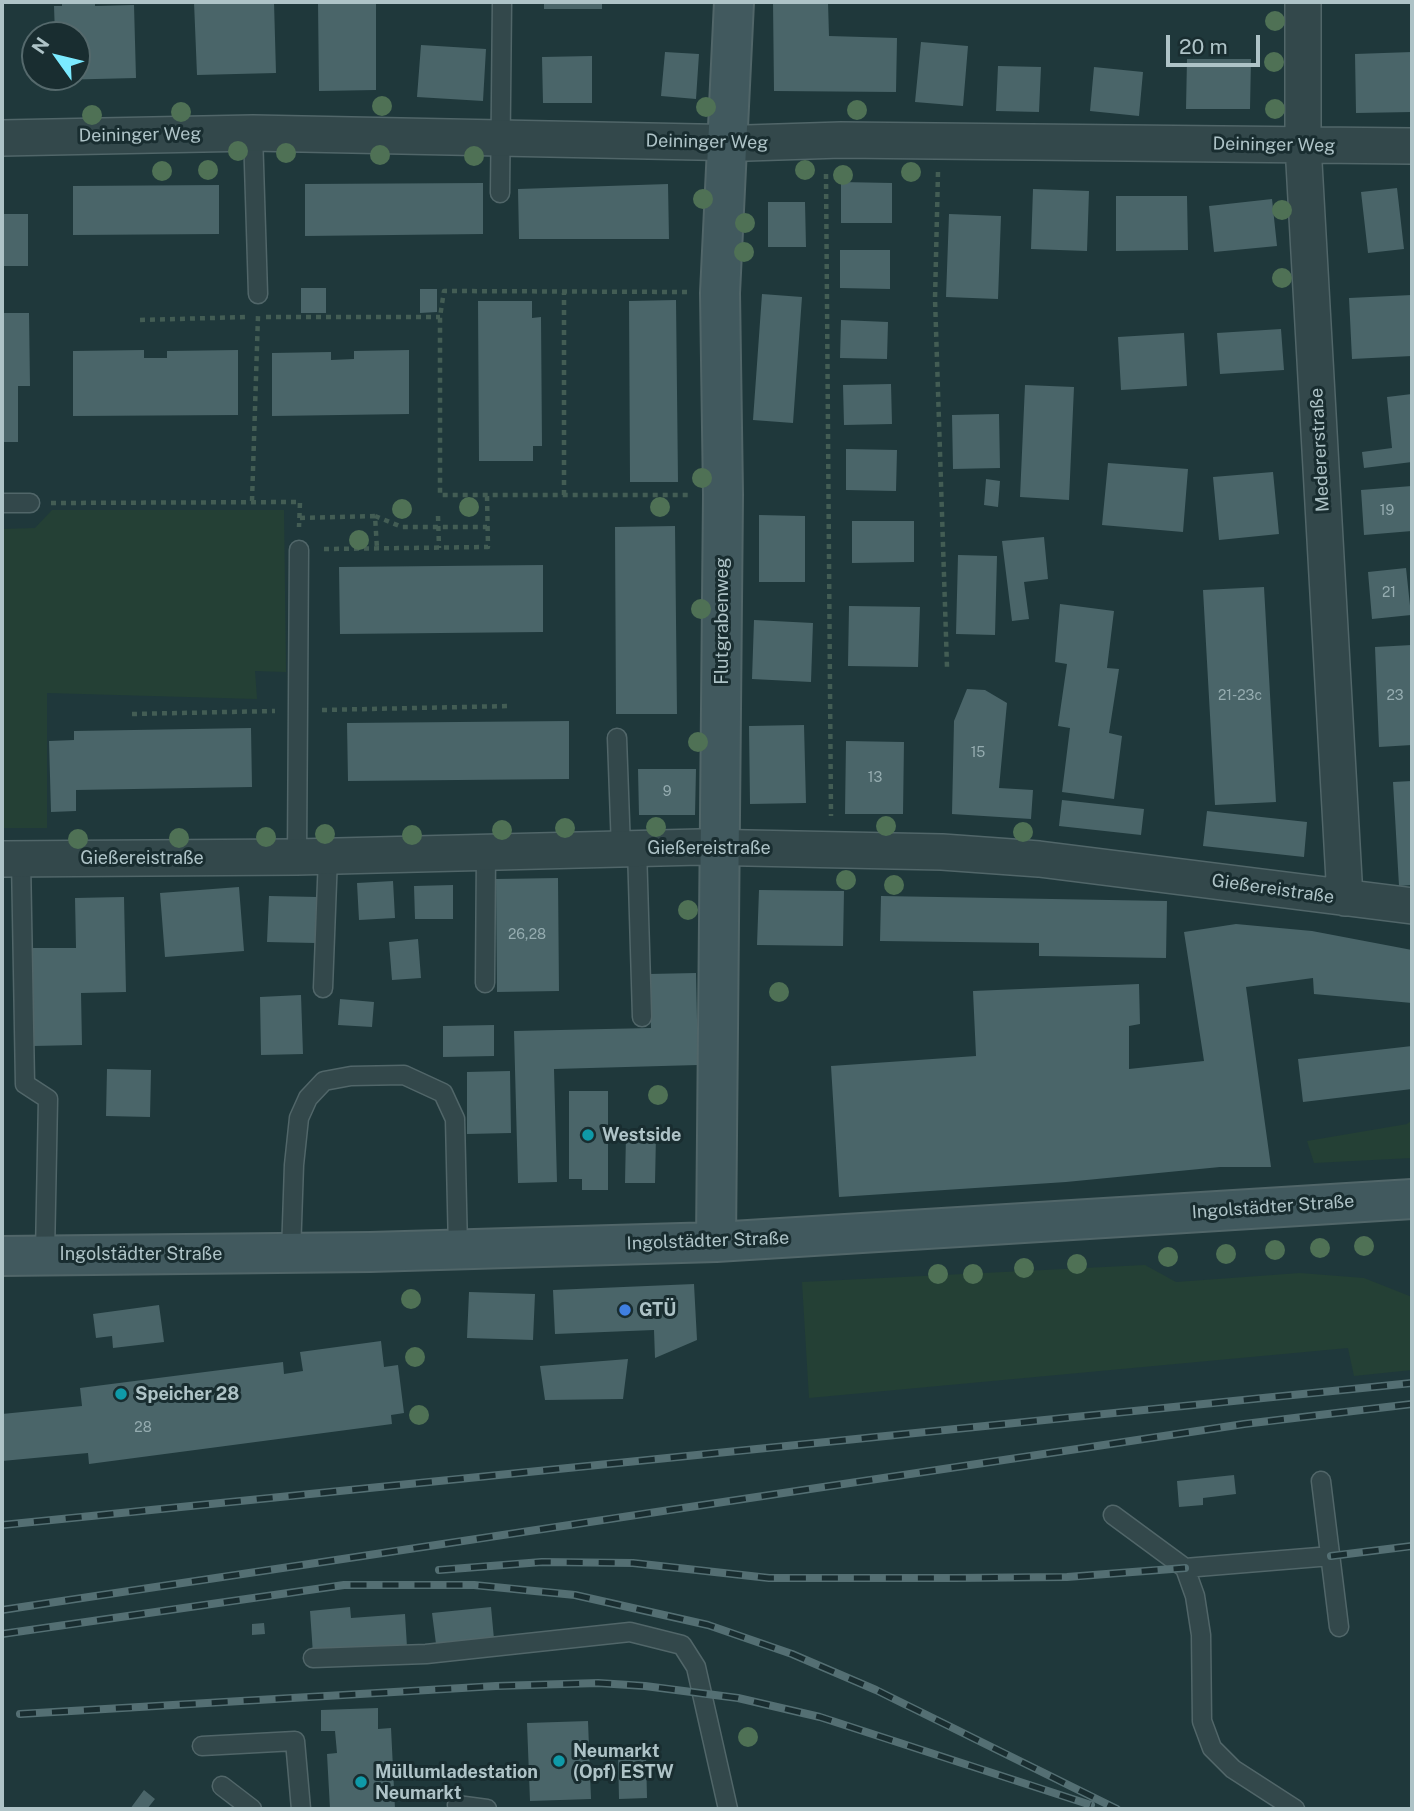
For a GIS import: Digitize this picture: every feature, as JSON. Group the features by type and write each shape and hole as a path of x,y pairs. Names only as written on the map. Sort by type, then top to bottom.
{"street":[{"name":"Flutgrabenweg","path":"716,1242 723,495 720,293 726,143 732,95 734,2"},
{"name":"Medererstraße","path":"1303,2 1303,145 1345,898"},
{"name":"Deininger Weg","path":"2,138 253,133 726,143 826,141 1412,146"},
{"name":"Gießereistraße","path":"12,859 312,857 720,847 942,852 1039,859 1412,906"},
{"name":"Ingolstädter Straße","path":"2,1256 291,1253 716,1242 1412,1199"}],"lane":[{"path":"500,193 502,2"},
{"path":"253,133 258,294"},
{"path":"2,503 30,503"},
{"path":"299,550 312,857 323,988"},
{"path":"617,738 642,1017"},
{"path":"485,983 486,852"},
{"path":"12,859 24,1084 48,1099 45,1254"},
{"path":"291,1253 299,1118 308,1098 324,1081 351,1076 404,1075 443,1093 455,1119 458,1249"},
{"path":"1321,1481 1339,1627"},
{"path":"1113,1515 1185,1568 1198,1609 1202,1721 1212,1748 1233,1769 1295,1809"},
{"path":"1185,1568 1331,1556"},
{"path":"313,1658 426,1654 630,1632 682,1645 696,1667 728,1809"},
{"path":"202,1746 295,1741 302,1809"},
{"path":"222,1786 252,1809"},
{"path":"457,1805 487,1809"}],"path":[{"path":"826,141 831,849"},
{"path":"939,143 935,299 947,667"},
{"path":"720,293 444,291 440,317 440,495 723,495"},
{"path":"564,293 564,495"},
{"path":"252,501 258,294"},
{"path":"140,320 440,317"},
{"path":"30,503 300,502 299,550 439,548 488,547 487,495"},
{"path":"300,519 375,516 402,527 487,527"},
{"path":"375,516 377,549"},
{"path":"438,516 439,548"}],"green space":[{"path":"52,510 284,510 286,672 255,671 257,699 47,693 47,828 2,828 2,529 35,528"},
{"path":"1412,1120 1412,1158 1314,1163 1307,1141 1407,1124"},
{"path":"1145,1265 1176,1282 1300,1273 1364,1278 1412,1297 1412,1370 1354,1376 1348,1348 809,1398 802,1282"}],"building":[{"path":"62,2 95,2 95,6 134,5 136,78 91,79 91,21 55,21 54,6 62,6"},
{"path":"194,2 274,2 276,73 197,75"},
{"path":"318,2 376,2 376,90 319,91"},
{"path":"544,2 602,2 602,9 544,9"},
{"path":"773,2 828,2 829,36 897,38 896,92 774,91"},
{"path":"921,42 968,46 963,106 915,102"},
{"path":"421,45 486,49 483,101 417,97"},
{"path":"665,52 699,54 696,99 661,96"},
{"path":"1412,52 1412,112 1356,113 1355,54"},
{"path":"592,56 592,103 543,103 542,57"},
{"path":"1187,59 1251,59 1250,109 1186,109"},
{"path":"998,66 1041,67 1039,112 996,111"},
{"path":"1094,67 1143,72 1139,116 1090,111"},
{"path":"841,182 892,183 892,223 841,223"},
{"path":"483,183 483,234 305,236 305,184"},
{"path":"668,184 669,239 519,239 518,189"},
{"path":"219,185 219,234 73,235 73,186"},
{"path":"1397,188 1404,249 1368,253 1361,192"},
{"path":"1033,189 1089,191 1087,251 1031,249"},
{"path":"1116,196 1187,196 1188,250 1116,251"},
{"path":"1272,199 1277,246 1214,252 1209,206"},
{"path":"768,202 805,202 806,247 768,247"},
{"path":"2,214 28,214 28,266 2,266"},
{"path":"949,214 1001,216 998,299 946,297"},
{"path":"840,250 890,250 890,289 840,288"},
{"path":"301,288 326,288 326,313 301,313"},
{"path":"420,289 437,289 437,312 420,313"},
{"path":"762,294 802,297 793,423 753,420"},
{"path":"1412,295 1412,356 1352,359 1349,298"},
{"path":"676,300 678,482 630,482 629,301"},
{"path":"478,301 532,301 532,318 541,317 542,446 533,446 533,461 479,461"},
{"path":"2,313 29,313 30,386 18,386 18,442 2,442"},
{"path":"841,320 888,322 887,359 840,358"},
{"path":"1281,329 1284,370 1220,374 1217,333"},
{"path":"1184,333 1187,386 1121,390 1118,337"},
{"path":"144,350 144,358 167,358 167,351 238,350 238,415 73,416 73,351"},
{"path":"409,350 409,414 272,416 272,353 331,352 331,360 354,359 354,351"},
{"path":"891,384 892,424 844,425 843,385"},
{"path":"1025,385 1074,387 1069,500 1020,497"},
{"path":"1412,394 1412,462 1364,468 1362,452 1392,448 1387,397"},
{"path":"999,414 1000,468 953,469 952,415"},
{"path":"846,449 897,450 896,491 846,490"},
{"path":"1108,463 1188,469 1183,532 1102,525"},
{"path":"1273,472 1279,534 1219,540 1213,477"},
{"path":"986,479 1000,481 998,507 984,505"},
{"path":"1412,486 1412,531 1364,535 1361,490"},
{"path":"759,515 805,516 805,582 759,582"},
{"path":"852,521 914,521 914,562 852,563"},
{"path":"675,526 677,714 616,714 615,527"},
{"path":"1044,537 1048,579 1024,582 1029,619 1012,621 1002,541"},
{"path":"958,555 997,556 995,635 956,634"},
{"path":"543,565 543,632 340,634 339,567"},
{"path":"1406,568 1411,615 1372,619 1368,572"},
{"path":"1264,587 1276,802 1215,805 1203,590"},
{"path":"1060,604 1114,611 1107,668 1119,669 1109,733 1122,736 1114,799 1062,792 1070,728 1058,726 1067,664 1055,662"},
{"path":"849,606 920,607 918,667 848,666"},
{"path":"754,620 813,623 811,682 752,679"},
{"path":"1412,645 1412,745 1379,747 1375,647"},
{"path":"967,689 985,690 1007,703 999,788 1033,790 1031,819 952,814 954,721"},
{"path":"569,721 569,779 348,781 347,723"},
{"path":"804,725 806,803 750,804 749,726"},
{"path":"251,728 252,787 76,790 76,811 51,812 49,741 74,740 74,731"},
{"path":"846,741 904,742 903,814 845,814"},
{"path":"638,769 696,769 695,815 639,815"},
{"path":"1412,781 1412,885 1399,886 1393,782"},
{"path":"1062,800 1144,809 1141,835 1059,826"},
{"path":"1207,811 1307,822 1304,857 1203,846"},
{"path":"558,878 559,991 497,992 496,879"},
{"path":"393,881 395,918 359,920 357,883"},
{"path":"453,885 453,919 415,919 414,886"},
{"path":"239,887 244,951 165,957 160,893"},
{"path":"759,890 844,891 843,946 757,945"},
{"path":"269,896 317,897 315,943 267,942"},
{"path":"881,896 1167,901 1166,958 1039,956 1039,943 880,941"},
{"path":"124,897 126,992 81,993 82,1045 33,1046 31,948 76,948 75,898"},
{"path":"1236,924 1312,931 1412,950 1412,1003 1314,994 1313,978 1246,987 1271,1167 1220,1167 1066,1182 839,1197 831,1066 976,1056 973,991 1139,984 1140,1024 1129,1026 1129,1069 1204,1061 1184,932"},
{"path":"418,939 421,978 392,980 389,942"},
{"path":"696,973 698,1065 554,1069 557,1182 518,1183 514,1031 651,1028 649,974"},
{"path":"301,995 303,1054 261,1055 260,997"},
{"path":"340,999 374,1002 372,1027 338,1025"},
{"path":"494,1025 494,1056 443,1057 443,1026"},
{"path":"1412,1046 1412,1089 1303,1102 1298,1059"},
{"path":"107,1069 151,1070 150,1117 106,1116"},
{"path":"510,1071 511,1133 467,1134 467,1072"},
{"name":"Westside","path":"569,1091 608,1091 608,1190 582,1190 582,1179 569,1179"},
{"path":"626,1134 656,1135 655,1183 625,1183"},
{"name":"GTÜ","path":"694,1284 697,1340 655,1358 654,1330 555,1334 553,1290"},
{"path":"469,1292 535,1294 533,1340 467,1338"},
{"path":"159,1305 164,1342 113,1348 112,1336 96,1338 93,1314"},
{"path":"381,1341 384,1367 398,1365 404,1413 391,1415 392,1424 89,1464 88,1453 2,1461 2,1414 82,1406 80,1388 283,1362 284,1374 303,1371 300,1352"},
{"path":"628,1359 623,1399 545,1400 540,1366"},
{"path":"1234,1475 1236,1494 1203,1498 1203,1505 1179,1507 1177,1481"},
{"path":"350,1607 351,1618 405,1614 407,1647 313,1654 310,1611"},
{"path":"491,1607 494,1639 436,1644 432,1613"},
{"path":"264,1623 265,1634 252,1635 252,1624"},
{"name":"Müllumladestation Neumarkt","path":"378,1708 378,1729 391,1728 395,1809 330,1809 327,1754 337,1753 335,1731 321,1731 321,1710"},
{"name":"Neumarkt (Opf) ESTW","path":"588,1721 591,1799 530,1801 527,1723"},
{"path":"618,1753 646,1753 647,1798 619,1799"},
{"path":"144,1790 155,1799 147,1809 130,1809"}],"railway":[{"path":"2,1525 1412,1383"},
{"path":"2,1610 1244,1424 1412,1404"},
{"path":"1331,1556 1412,1546"},
{"path":"439,1570 542,1562 633,1563 769,1578 954,1578 1067,1577 1185,1568"},
{"path":"2,1634 344,1585 474,1585 575,1595 708,1625 792,1654 876,1690 1117,1809"},
{"path":"20,1714 496,1686 598,1683 645,1686 738,1698 820,1717 1091,1805"}],"place":[{"name":"Westside","path":"588,1135"},
{"name":"GTÜ","path":"625,1310"},
{"name":"Speicher 28","path":"121,1394"},
{"name":"Neumarkt (Opf) ESTW","path":"559,1761"},
{"name":"Müllumladestation Neumarkt","path":"361,1782"}]}
